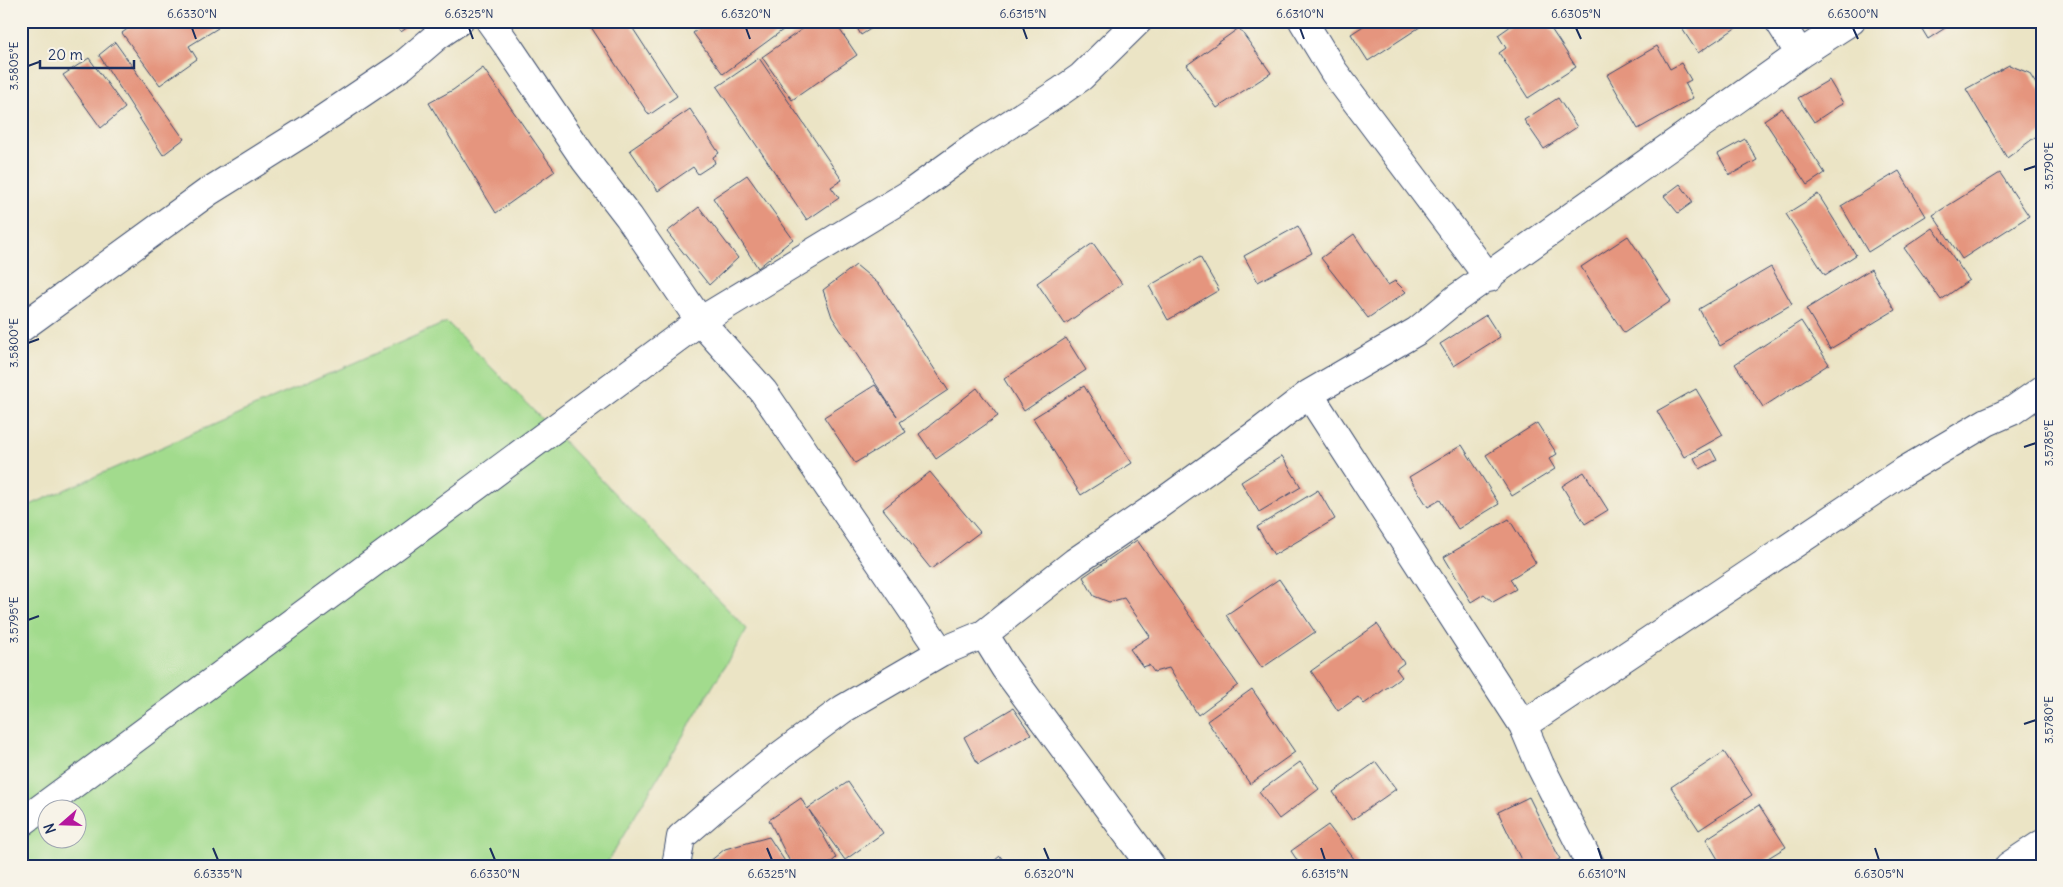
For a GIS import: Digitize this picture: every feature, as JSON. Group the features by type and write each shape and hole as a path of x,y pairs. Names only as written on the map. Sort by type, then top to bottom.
{"street":[{"path":"21,328 208,192 307,130 402,66 437,36 459,21"},
{"path":"490,21 585,160 629,217 700,321 763,390 941,652"},
{"path":"21,823 700,321 911,193 973,148 1061,92 1081,77 1138,21"},
{"path":"1304,21 1334,72 1489,278"},
{"path":"1779,21 1800,54"},
{"path":"676,866 681,837 780,755 843,709 941,652 984,634 1075,562 1157,506 1309,394 1417,331 1458,298 1489,278 1800,54 1851,21"},
{"path":"1523,725 1898,474 1987,422 2012,410 2042,390"},
{"path":"1309,394 1523,725 1540,764 1591,866"},
{"path":"984,634 1005,668 1151,866"},
{"path":"2009,866 2042,844"}],"green space":[{"path":"447,322 747,629 605,866 21,866 21,509"}],"building":[{"path":"138,21 212,21 218,28 189,46 197,59 160,85 122,33"},
{"path":"392,21 416,21 401,32"},
{"path":"587,21 628,21 677,96 649,115"},
{"path":"709,21 795,21 723,74 693,33"},
{"path":"814,21 834,21 857,55 792,100 762,57"},
{"path":"853,21 883,21 861,35"},
{"path":"1371,21 1429,21 1368,61 1351,34"},
{"path":"1518,21 1546,21 1576,67 1528,98 1499,53 1506,48 1498,35"},
{"path":"1677,21 1742,21 1743,23 1698,53"},
{"path":"1917,21 1956,21 1928,39"},
{"path":"1239,28 1271,73 1217,108 1187,65"},
{"path":"115,42 184,139 163,155 99,55"},
{"path":"1657,46 1670,69 1681,63 1691,80 1685,83 1693,98 1638,129 1607,75"},
{"path":"89,58 125,108 101,128 63,75"},
{"path":"759,58 842,180 831,187 839,198 807,220 717,87"},
{"path":"2009,65 2029,73 2042,93 2042,132 2007,158 1966,89"},
{"path":"483,68 555,171 496,213 429,103 453,90"},
{"path":"1829,80 1843,103 1814,122 1798,98"},
{"path":"1558,98 1577,127 1544,149 1524,120"},
{"path":"1782,108 1825,173 1807,185 1764,120"},
{"path":"690,109 719,153 713,157 715,163 698,174 693,167 658,191 630,150"},
{"path":"1745,139 1757,160 1730,175 1718,154"},
{"path":"1899,171 1926,216 1868,252 1841,206"},
{"path":"2000,173 2029,216 1962,259 1933,215"},
{"path":"747,175 793,239 758,268 713,198"},
{"path":"1680,184 1693,202 1678,213 1664,196"},
{"path":"1818,194 1856,255 1825,275 1786,214"},
{"path":"699,207 738,258 709,285 667,232"},
{"path":"1298,226 1312,253 1258,282 1244,256"},
{"path":"1933,228 1969,280 1941,300 1904,248"},
{"path":"1354,234 1388,285 1395,281 1406,292 1368,318 1321,258"},
{"path":"1628,236 1671,301 1624,333 1581,267"},
{"path":"1093,243 1122,284 1065,324 1037,283"},
{"path":"1200,257 1219,290 1168,320 1149,286"},
{"path":"856,265 880,285 948,390 900,422 906,432 855,463 824,417 875,385 897,416 832,317 823,290"},
{"path":"1771,267 1792,304 1720,346 1699,309"},
{"path":"1871,269 1895,310 1830,349 1806,309"},
{"path":"1486,315 1500,337 1454,366 1440,344"},
{"path":"1801,321 1829,364 1763,407 1735,364"},
{"path":"1066,338 1086,370 1024,411 1004,379"},
{"path":"1084,386 1132,463 1081,495 1033,418"},
{"path":"977,388 998,416 936,459 919,434"},
{"path":"1696,389 1723,435 1684,457 1657,411"},
{"path":"1537,423 1557,454 1549,459 1555,469 1512,496 1486,455"},
{"path":"1462,445 1499,504 1458,529 1440,500 1428,507 1409,477"},
{"path":"1711,449 1717,460 1700,469 1694,458"},
{"path":"1282,456 1301,487 1259,512 1241,482"},
{"path":"930,472 980,532 931,569 883,509"},
{"path":"1584,472 1608,510 1585,524 1562,486"},
{"path":"1318,490 1335,519 1274,555 1257,527"},
{"path":"1509,519 1536,563 1510,579 1516,589 1493,602 1484,594 1471,602 1444,557"},
{"path":"1137,540 1238,685 1198,715 1169,668 1154,672 1149,665 1143,667 1130,649 1150,636 1124,598 1109,602 1094,596 1083,577"},
{"path":"1279,579 1315,632 1262,668 1226,615"},
{"path":"1377,624 1404,663 1396,669 1402,677 1364,704 1358,697 1338,711 1311,671"},
{"path":"1252,689 1295,752 1250,784 1207,721"},
{"path":"1013,708 1031,734 978,764 964,737"},
{"path":"1724,752 1752,795 1699,830 1671,787"},
{"path":"1300,762 1319,789 1279,819 1259,792"},
{"path":"1376,762 1396,789 1352,820 1333,792"},
{"path":"848,782 883,833 845,860 809,810 836,858 827,866 792,866 769,820 801,798 807,809"},
{"path":"1529,797 1560,859 1546,866 1524,866 1498,812"},
{"path":"1759,805 1786,847 1755,866 1722,866 1706,839"},
{"path":"1328,825 1358,864 1356,866 1301,866 1291,851"},
{"path":"769,837 788,866 704,866 725,849"},
{"path":"1000,856 1007,866 988,866"}]}
